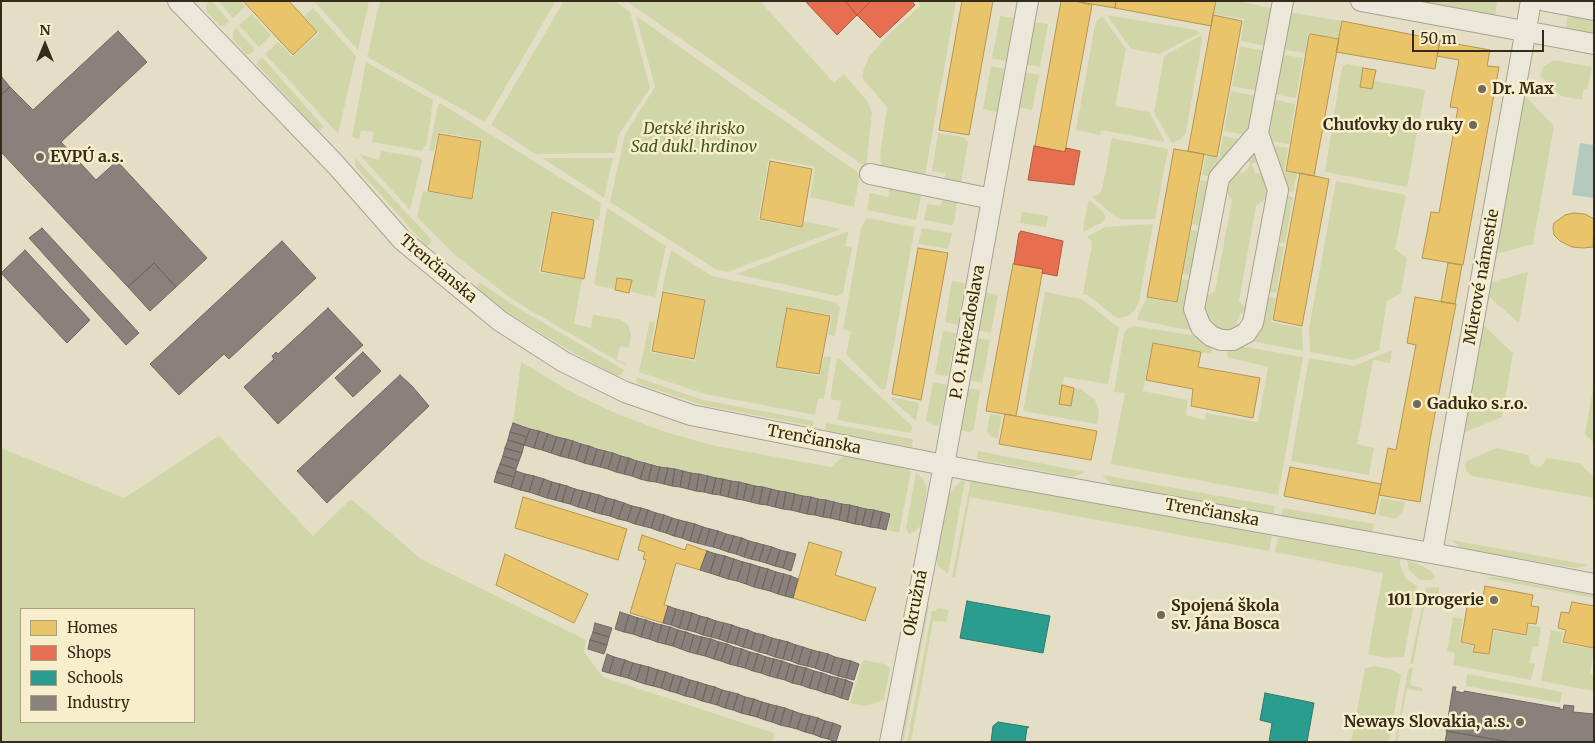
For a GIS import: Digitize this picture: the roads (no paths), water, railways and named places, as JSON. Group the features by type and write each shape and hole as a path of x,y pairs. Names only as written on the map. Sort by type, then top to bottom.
{"street":[{"name":"Trenčianska","path":"178,1 336,165 402,240 500,321 564,362 625,392 691,416 944,465 1594,584"},
{"name":"P. O. Hviezdoslava","path":"944,465 1028,1"},
{"path":"1258,133 1219,178 1194,309 1201,327 1211,336 1221,340 1233,340 1246,333 1253,322 1278,190 1258,133 1283,1"},
{"path":"1362,1 1594,44"},
{"name":"Mierové námestie","path":"1432,553 1531,1"},
{"path":"1546,1 1594,10"},
{"path":"870,174 992,199"},
{"name":"Okružná","path":"890,742 944,465"}],"place":[{"name":"Dr. Max","path":"1482,89"},
{"name":"Chuťovky do ruky","path":"1473,125"},
{"name":"EVPÚ a.s.","path":"40,157"},
{"name":"Gaduko s.r.o.","path":"1417,404"},
{"name":"101 Drogerie","path":"1494,600"},
{"name":"Spojená škola sv. Jána Bosca","path":"1161,615"},
{"name":"Neways Slovakia, a.s.","path":"1520,722"}],"park label":[{"name":"Detské ihrisko Sad dukl. hrdinov","path":"694,138"}]}
